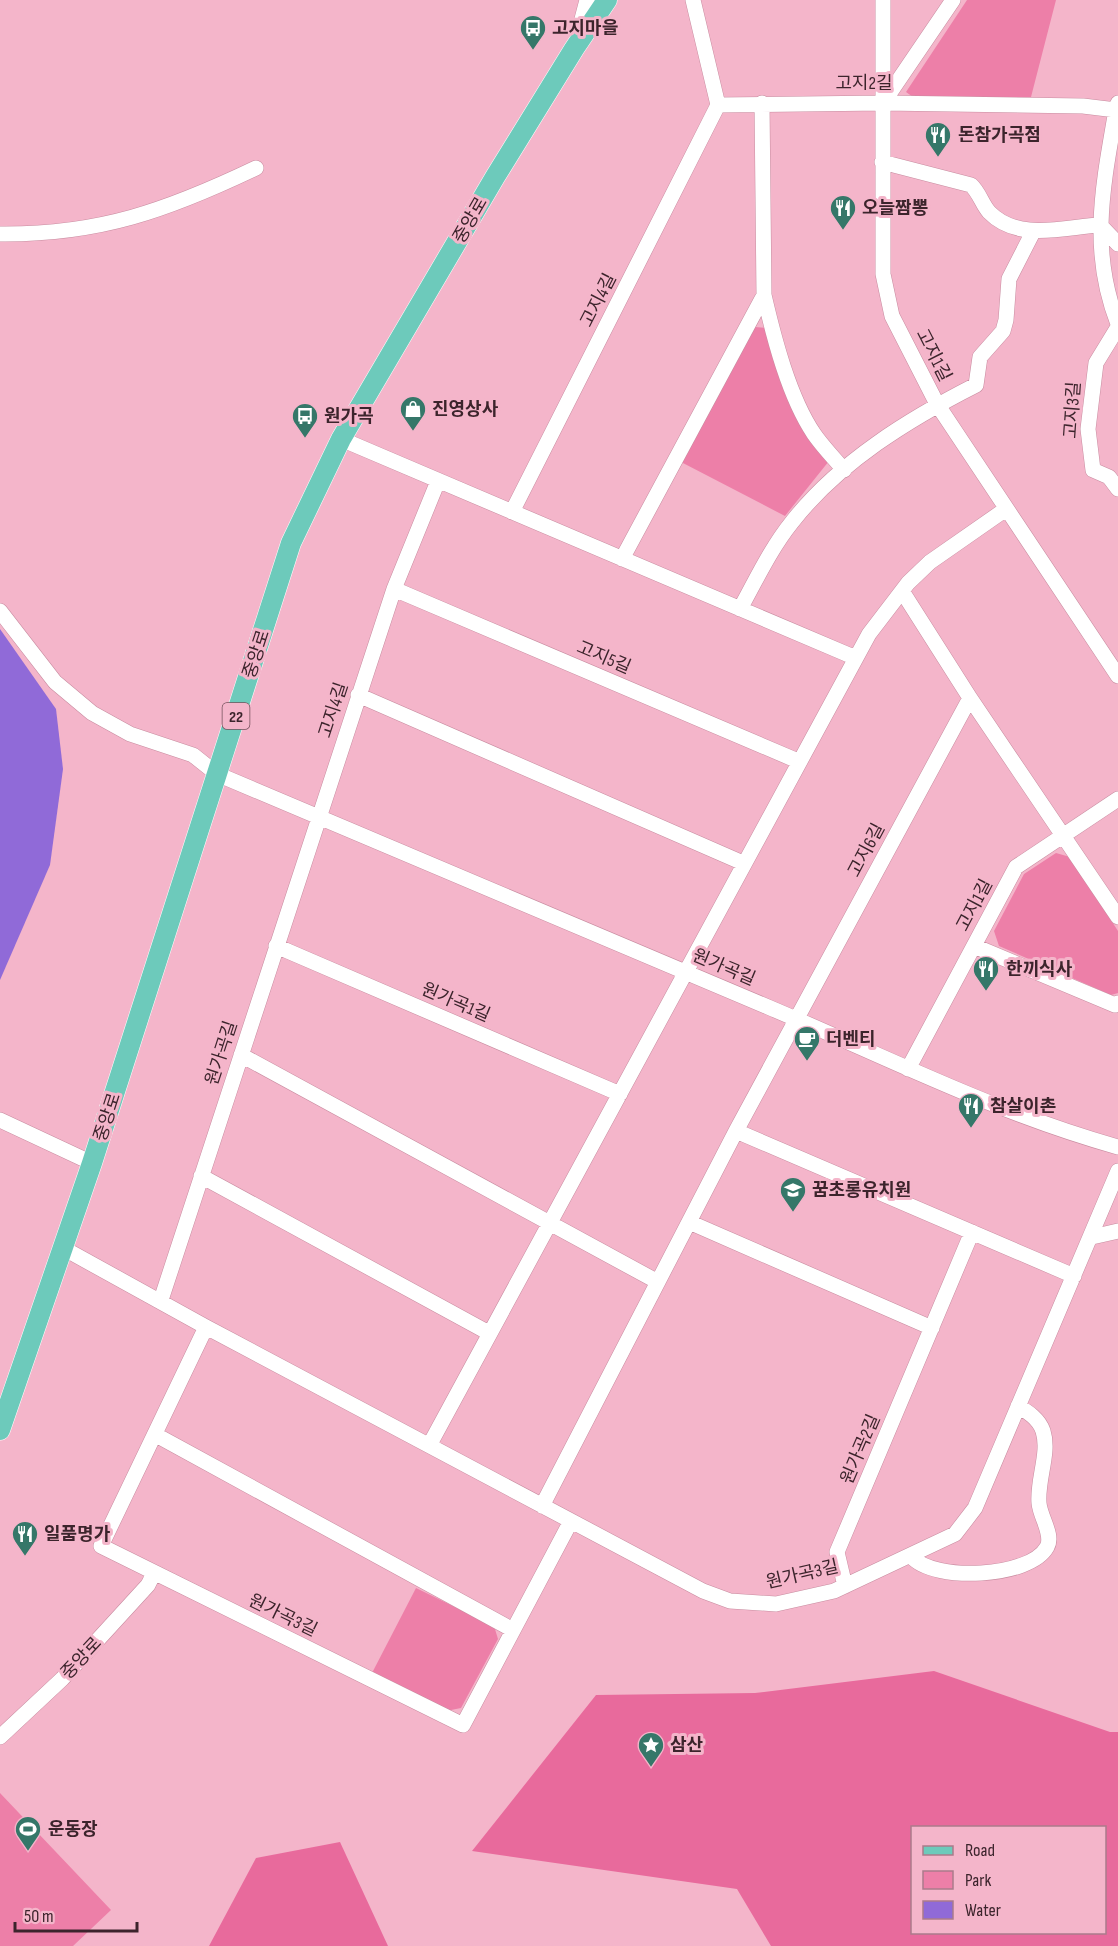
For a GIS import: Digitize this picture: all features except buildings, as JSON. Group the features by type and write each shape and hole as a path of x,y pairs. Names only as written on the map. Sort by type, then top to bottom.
{"main road":[{"name":"중앙로","path":"0,1430 92,1163 291,543 341,439 489,187 607,0"}],"street":[{"path":"574,49 587,0"},
{"path":"574,49 616,0"},
{"path":"686,0 699,23"},
{"path":"693,0 718,105"},
{"name":"고지1길","path":"883,0 883,274 892,316 937,404 1118,676"},
{"path":"883,103 953,0"},
{"path":"762,103 764,295 771,325 801,408 814,434 844,470"},
{"name":"고지2길","path":"718,105 883,103 1083,106 1117,113 1100,225"},
{"name":"고지4길","path":"512,512 718,105"},
{"path":"882,162 971,185 988,211 1004,224 1033,232 1100,225 1118,244"},
{"path":"0,234 49,234 114,224 164,209 256,168"},
{"name":"고지3길","path":"1100,225 1101,262 1106,289 1118,326 1096,363 1088,429 1093,470 1109,477 1118,489"},
{"path":"740,609 791,523 815,495 844,470 937,404 976,385 980,357 1003,331 1009,279 1033,232"},
{"path":"622,559 764,295"},
{"path":"341,439 856,658"},
{"name":"고지4길","path":"318,817 394,589 438,481"},
{"path":"430,1444 687,973 798,761 869,634 902,591 930,562 1006,509"},
{"name":"고지5길","path":"394,589 798,761"},
{"path":"902,591 970,698 1118,916"},
{"name":"원가곡길","path":"0,611 55,682 92,713 130,734 193,755 218,774 797,1019 908,1069 1054,1129 1118,1146"},
{"path":"358,695 743,863"},
{"name":"고지6길","path":"797,1019 970,698"},
{"name":"고지1길","path":"908,1069 1016,867 1118,800"},
{"name":"원가곡길","path":"161,1300 318,817"},
{"name":"원가곡1길","path":"276,946 620,1094"},
{"path":"974,946 1115,1005 1118,1003"},
{"path":"542,1506 736,1131 797,1019"},
{"path":"241,1055 658,1282"},
{"path":"0,1120 92,1163"},
{"path":"736,1131 1074,1276"},
{"name":"원가곡3길","path":"63,1248 161,1300 206,1327 703,1591 730,1601 776,1604 845,1586 912,1557 955,1534 975,1508 1092,1237 1118,1171"},
{"path":"201,1176 489,1333"},
{"path":"689,1222 932,1329"},
{"path":"1092,1237 1118,1231"},
{"name":"원가곡2길","path":"845,1586 837,1552 972,1232"},
{"name":"원가곡3길","path":"206,1327 101,1546 463,1725 571,1521"},
{"path":"912,1557 927,1567 964,1573 993,1573 1013,1568 1038,1557 1047,1548 1050,1540 1040,1511 1038,1492 1045,1442 1038,1420 1018,1406"},
{"path":"156,1435 513,1630"},
{"name":"중앙로","path":"0,1737 62,1679 148,1585 154,1573"}],"green space":[{"path":"967,0 1056,0 1031,97 913,97 906,92"},
{"path":"755,327 767,328 829,461 785,516 681,462"},
{"path":"1056,853 1070,857 1118,931 1118,993 1111,995 999,946 994,931 1024,874"},
{"path":"416,1588 494,1626 498,1639 461,1708 446,1711 372,1673"},
{"name":"운동장","path":"0,1793 111,1910 73,1946 0,1946"}],"shaded area":[{"path":"934,1671 1110,1732 1118,1732 1118,1946 771,1946 737,1889 472,1851 596,1695 755,1693"},
{"path":"340,1842 388,1946 209,1946 256,1858"}],"water":[{"path":"0,629 56,709 63,769 50,865 0,980"}],"place":[{"name":"고지마을","path":"533,51"},
{"name":"돈참가곡점","path":"938,158"},
{"name":"오늘짬뽕","path":"843,231"},
{"name":"진영상사","path":"413,432"},
{"name":"원가곡","path":"305,439"},
{"name":"한끼식사","path":"986,992"},
{"name":"더벤티","path":"807,1062"},
{"name":"참살이촌","path":"971,1129"},
{"name":"꿈초롱유치원","path":"793,1213"},
{"name":"일품명가","path":"25,1557"},
{"name":"삼산","path":"651,1768"},
{"name":"운동장","path":"28,1852"}]}
